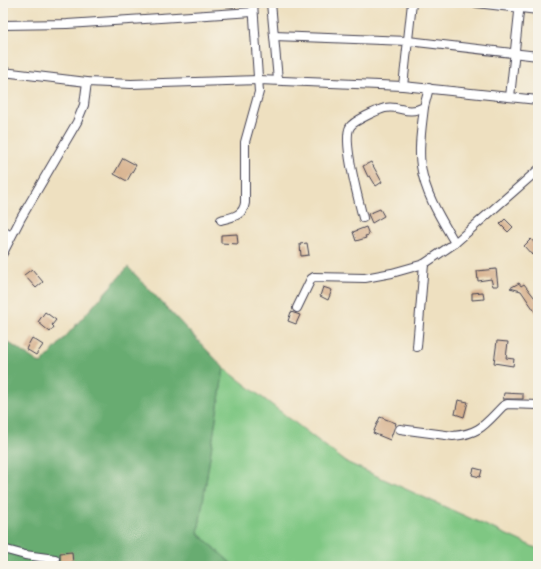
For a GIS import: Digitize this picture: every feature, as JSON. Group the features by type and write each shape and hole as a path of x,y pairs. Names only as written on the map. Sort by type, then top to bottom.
{"street":[{"path":"271,3 278,80"},
{"path":"403,86 412,3"},
{"path":"476,3 520,5 538,10"},
{"path":"510,97 520,5"},
{"path":"3,26 67,24 253,7 259,80 258,95 245,142 245,206 240,213 221,220"},
{"path":"274,36 408,41 538,56"},
{"path":"3,72 87,82 131,84 278,80 403,86 538,100"},
{"path":"3,253 11,236 78,122 84,105 87,82"},
{"path":"429,88 424,108 420,148 421,166 427,190 438,214 455,243"},
{"path":"363,218 350,167 348,138 350,128 353,124 386,108 416,112 424,108"},
{"path":"297,308 311,279 314,277 365,278 398,272 424,264 455,243 538,170"},
{"path":"3,231 11,236"},
{"path":"417,347 424,264"},
{"path":"400,429 460,436 477,431 507,404 538,404"},
{"path":"3,549 25,555 56,559"}],"green space":[{"path":"128,267 224,368 198,533 234,566 3,566 3,339 41,364"},
{"path":"224,368 346,462 538,549 538,566 234,566 198,533"}],"building":[{"path":"123,158 136,165 127,181 114,174"},
{"path":"371,162 382,182 376,186 370,176 368,177 363,166"},
{"path":"380,209 384,216 372,223 368,214"},
{"path":"505,219 513,227 508,232 500,224"},
{"path":"366,227 369,235 365,236 366,238 356,241 353,232"},
{"path":"237,234 238,244 221,243 221,235"},
{"path":"531,239 538,247 532,255 524,246"},
{"path":"307,243 309,255 301,256 300,244"},
{"path":"32,269 43,282 36,288 24,275"},
{"path":"496,269 498,286 493,286 491,279 478,281 477,271"},
{"path":"519,283 521,286 524,284 538,302 538,316 521,291 510,288"},
{"path":"323,287 332,290 328,300 320,296"},
{"path":"483,292 484,299 472,300 472,293"},
{"path":"45,312 56,320 52,325 54,327 50,332 38,322"},
{"path":"291,312 300,315 296,324 288,321"},
{"path":"32,338 43,345 36,355 26,349"},
{"path":"497,341 508,342 506,358 514,359 513,366 494,363"},
{"path":"504,393 523,394 523,399 503,399"},
{"path":"458,400 468,402 464,417 455,414"},
{"path":"380,417 396,423 390,440 373,433"},
{"path":"474,468 482,470 480,477 472,475"},
{"path":"72,552 73,564 60,565 60,553"}]}
